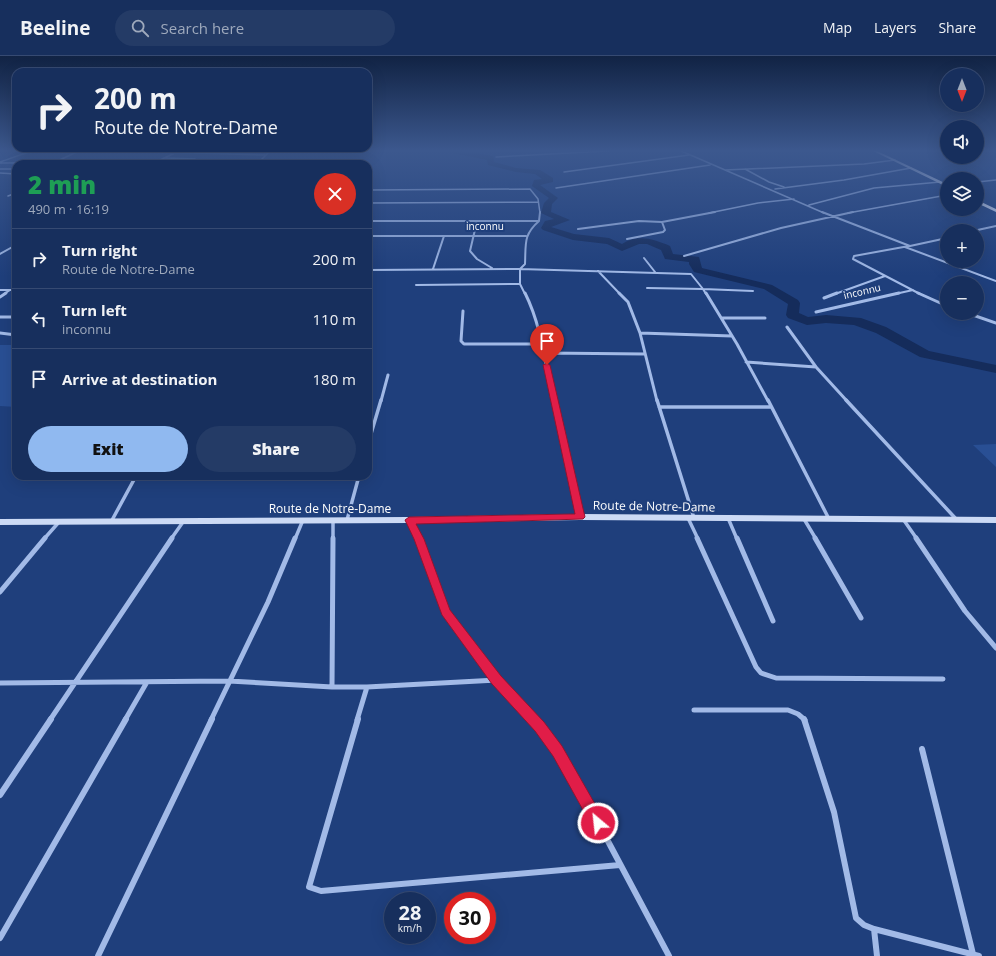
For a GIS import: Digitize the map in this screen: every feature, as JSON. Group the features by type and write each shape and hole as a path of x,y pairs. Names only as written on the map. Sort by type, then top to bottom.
{"main road":[{"path":"984,205 996,211"}],"street":[{"path":"533,192 538,202 540,218 526,236 525,264 520,269 520,284 531,306 543,344 580,517"},
{"path":"779,192 832,216 910,246"},
{"path":"808,205 858,192"},
{"path":"8,196 12,194"},
{"path":"684,256 748,236 832,216 940,196"},
{"path":"578,229 639,221 662,222 758,203 794,199"},
{"path":"372,203 538,202"},
{"name":"inconnu","path":"372,221 539,221"},
{"path":"477,221 473,236 471,254 494,269"},
{"path":"627,239 663,232 665,230 662,222"},
{"path":"984,229 996,226"},
{"name":"inconnu","path":"372,236 526,236"},
{"path":"433,269 444,236"},
{"path":"940,240 854,256 853,259 940,303"},
{"path":"0,254 12,247"},
{"path":"903,247 996,281"},
{"path":"644,258 654,272"},
{"path":"372,270 520,269 691,274 722,318 771,407 829,519"},
{"path":"598,271 628,302 640,333 659,407 691,518 756,667 761,673 776,678 943,679"},
{"name":"inconnu","path":"824,298 885,276"},
{"path":"416,285 520,284"},
{"path":"647,288 752,291"},
{"path":"0,290 10,290"},
{"path":"0,297 10,290"},
{"name":"inconnu","path":"816,312 913,290"},
{"path":"463,311 461,341 464,344 543,344"},
{"path":"0,317 12,317"},
{"path":"722,318 766,318"},
{"path":"984,319 996,323"},
{"path":"787,327 816,367 957,520"},
{"path":"640,333 732,336"},
{"path":"0,334 12,335"},
{"path":"545,353 645,354"},
{"path":"746,362 816,367"},
{"path":"372,430 388,375"},
{"path":"659,407 771,407"},
{"path":"111,522 134,480"},
{"path":"347,520 358,480"},
{"name":"Route de Notre-Dame","path":"0,522 333,521 580,517 996,520"},
{"path":"728,518 773,621"},
{"path":"804,519 861,618"},
{"path":"903,519 965,611 996,648"},
{"path":"98,956 268,602 304,520"},
{"path":"409,520 419,539 446,612 497,680 539,726 558,751 669,956"},
{"path":"332,687 333,521"},
{"path":"0,592 59,522"},
{"path":"0,795 183,522"},
{"path":"0,683 229,681 332,687 367,687 497,680"},
{"path":"0,938 147,682"},
{"path":"367,687 309,887 321,891 620,865"},
{"path":"694,710 788,710 798,714 805,720 834,812 856,918 864,925 874,929 976,955 922,749"},
{"path":"874,929 877,956"}],"shaded area":[{"path":"0,345 12,345 12,407 0,406"},
{"path":"996,444 996,467 973,445"}],"waterway":[{"path":"545,192 554,198 548,203 546,213 565,220 548,223 546,228 573,237 609,241 622,248 634,242 644,240 648,241 666,248 669,257 695,259 694,264 698,270 768,287 794,303 792,315 807,321 826,319 856,321 881,330 925,354 996,369"}],"route":[{"path":"547,365 551,391 580,517 409,520 419,539 446,612 497,680 539,726 558,751 598,823"}]}
